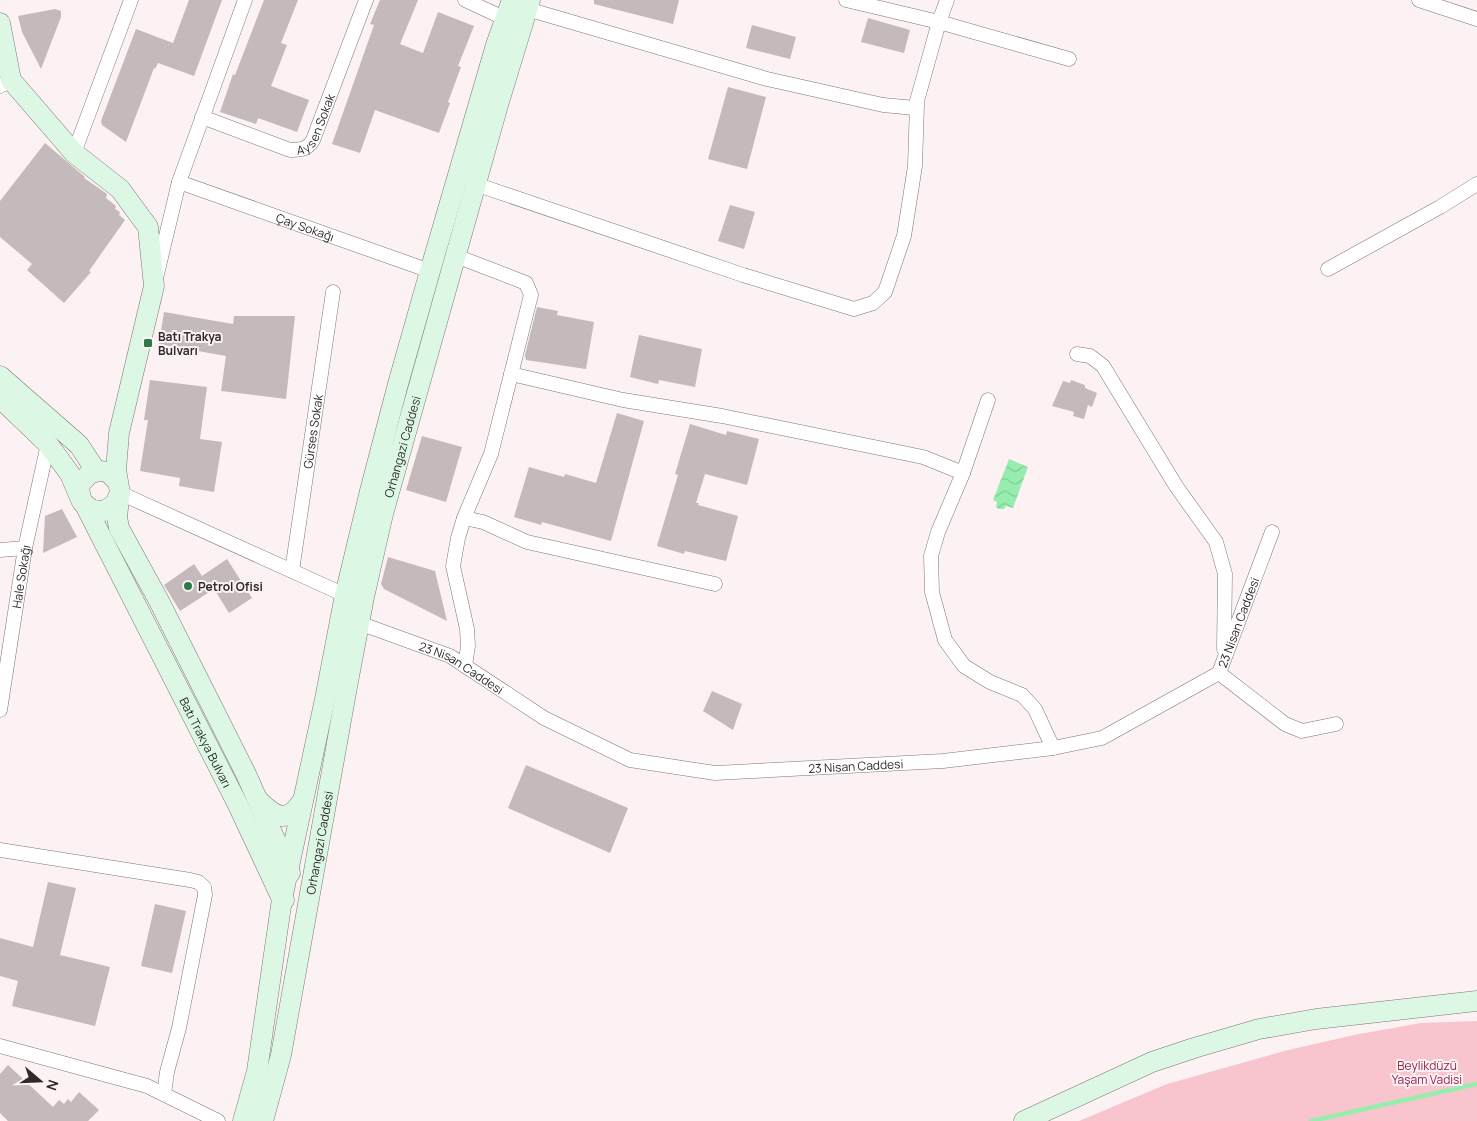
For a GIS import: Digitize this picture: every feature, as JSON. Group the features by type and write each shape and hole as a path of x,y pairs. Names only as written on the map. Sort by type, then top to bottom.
{"main road":[{"name":"Orhangazi Caddesi","path":"288,870 325,700 345,595 395,393 496,45 506,19 523,3"},
{"name":"Orhangazi Caddesi","path":"307,903 359,623 383,514 456,256 523,3"},
{"path":"0,23 5,83"},
{"name":"Batı Trakya Bulvarı","path":"5,83 74,153 120,189 148,227 154,286 119,433 111,483 119,528 159,601 246,774 288,870 307,903"},
{"path":"0,376 79,445 111,483 115,504 104,511 92,510 84,504 79,489 81,483 90,473 111,483"},
{"name":"Batı Trakya Bulvarı","path":"0,398 48,444 70,474 237,803 282,899"},
{"path":"257,799 276,816 285,816 297,810 303,800"},
{"path":"243,1121 257,1071 282,899 288,870"},
{"path":"263,1121 280,1055 307,903 296,905 282,899"},
{"path":"1024,1121 1152,1062 1260,1029 1344,1016 1477,1001"}],"street":[{"path":"74,153 131,0"},
{"path":"154,286 179,182 245,0"},
{"name":"Aysen Sokak","path":"202,118 290,150 309,147 366,0"},
{"path":"466,0 506,19"},
{"path":"846,0 939,22 1069,60"},
{"path":"475,184 743,275 854,309 872,303 885,292 904,236 915,166 917,104 939,22 947,0"},
{"path":"1419,0 1477,19"},
{"path":"523,3 767,79 883,105 915,108 917,104"},
{"name":"Çay Sokağı","path":"179,182 430,271"},
{"path":"1328,269 1440,207 1477,184"},
{"path":"456,256 526,283 531,295 490,454 464,518 453,566 467,628 468,646 465,666"},
{"name":"Gürses Sokak","path":"292,571 332,292"},
{"path":"1077,354 1090,356 1103,366 1176,486 1216,542 1225,574 1222,667 1285,724 1302,731 1336,724"},
{"path":"511,374 623,400 722,416 923,458 963,473"},
{"path":"988,400 963,473 938,532 931,556 932,592 945,640 964,666 990,682 1022,695 1035,709 1053,748"},
{"name":"Hale Sokağı","path":"0,710 25,548 48,444"},
{"path":"111,483 345,595"},
{"path":"464,518 483,522 527,542 714,584"},
{"name":"23 Nisan Caddesi","path":"359,623 450,656 544,718 630,760 716,773 943,761 1053,748 1102,738 1222,667 1272,532"},
{"path":"0,550 25,548"},
{"path":"0,850 190,880 198,882 204,887 205,895 179,1028 167,1072 164,1094"},
{"path":"0,1046 148,1086 218,1121"}],"green space":[{"name":"Beylikdüzü Yaşam Vadisi","path":"1477,1021 1477,1121 1079,1121 1167,1084 1284,1051 1354,1035 1421,1023"}],"water":[{"path":"1009,459 1028,467 1013,508 1006,506 1004,509 999,509 996,507 997,502 993,500"}],"building":[{"path":"189,0 222,0 194,76 158,63 154,68 126,142 102,125 101,121 136,29 173,43"},
{"path":"264,0 298,0 281,43 287,45 271,86 309,100 297,132 258,118 256,124 220,112 233,74 235,75"},
{"path":"380,0 418,0 400,44 423,53 438,12 474,26 458,66 461,67 439,133 375,110 360,153 332,144 374,25 370,24"},
{"path":"594,0 679,0 673,24 594,4"},
{"path":"55,9 61,11 61,17 41,69 22,32 18,16"},
{"path":"868,18 910,30 904,53 861,42"},
{"path":"752,25 796,37 790,59 746,48"},
{"path":"728,87 766,97 747,169 708,159"},
{"path":"45,143 84,178 107,194 106,198 116,206 115,209 120,212 119,215 125,220 89,271 91,272 64,303 27,270 32,264 0,237 0,201"},
{"path":"730,205 755,212 744,249 718,241"},
{"path":"537,307 558,311 557,315 594,322 586,369 526,360 525,355"},
{"path":"164,312 233,324 234,316 295,316 286,399 221,391 226,356 159,344"},
{"path":"639,335 702,349 695,387 659,380 658,384 630,377"},
{"path":"150,380 207,387 200,439 222,442 214,492 179,486 180,478 140,471 148,420 144,420"},
{"path":"1071,380 1085,385 1085,388 1097,393 1092,407 1088,405 1084,419 1073,416 1074,412 1052,406 1063,381 1070,383"},
{"path":"617,413 644,421 611,541 542,522 541,525 514,517 529,467 564,477 565,474 596,483"},
{"path":"690,424 726,435 727,431 759,439 747,485 705,474 696,503 738,516 726,561 685,551 684,554 657,546 678,475 675,474"},
{"path":"422,436 462,447 446,502 406,490"},
{"path":"62,509 77,537 43,553 45,516"},
{"path":"388,557 435,571 447,621 384,589 381,584"},
{"path":"227,559 252,598 229,613 214,589 180,611 164,585 194,564 202,576"},
{"path":"712,691 742,704 733,730 703,711"},
{"path":"526,765 628,808 610,853 508,808"},
{"path":"48,882 76,888 60,955 110,967 95,1026 12,1006 18,981 0,976 0,938 33,947"},
{"path":"155,904 186,911 172,973 141,966"},
{"path":"8,1065 53,1107 59,1100 64,1104 68,1099 71,1102 79,1092 99,1110 88,1121 8,1121 0,1113 0,1074"}],"waterway":[{"path":"1311,1121 1477,1084"}],"place":[{"name":"Batı Trakya Bulvarı","path":"148,343"},
{"name":"Petrol Ofisi","path":"188,586"}]}
